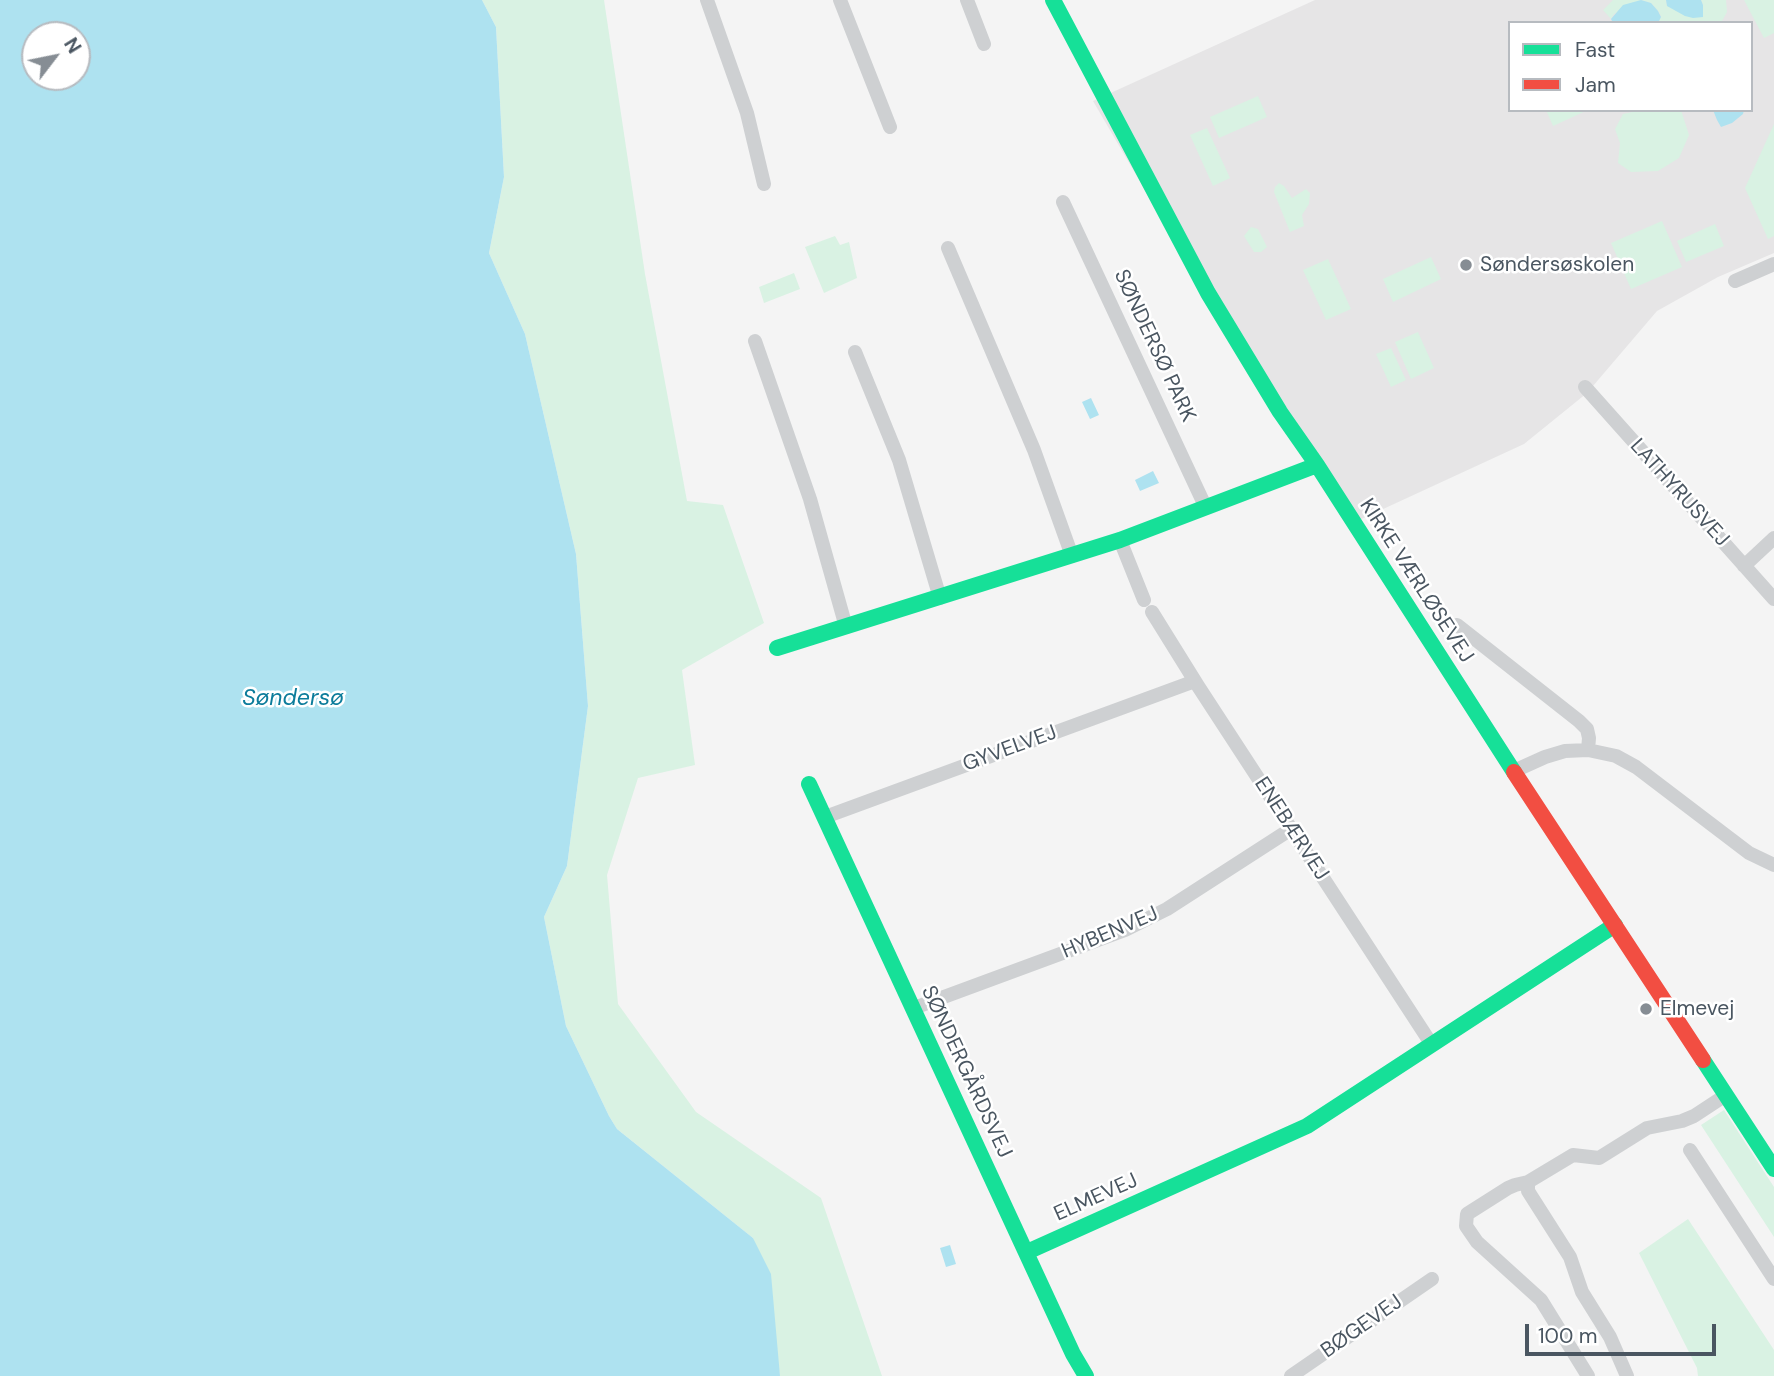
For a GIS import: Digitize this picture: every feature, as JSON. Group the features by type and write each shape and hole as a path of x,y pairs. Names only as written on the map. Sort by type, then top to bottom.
{"street":[{"path":"707,0 747,113 764,184"},
{"path":"840,0 890,127"},
{"path":"967,0 984,44"},
{"name":"KIRKE VÆRLØSEVEJ","path":"1053,0 1208,293 1280,412 1774,1168"},
{"name":"SØNDERSØ PARK","path":"1063,202 1206,508"},
{"path":"948,248 1034,450 1072,556"},
{"path":"1735,281 1774,264"},
{"path":"755,341 810,499 846,627"},
{"path":"855,352 899,460 940,598"},
{"name":"LATHYRUSVEJ","path":"1585,387 1774,599"},
{"path":"777,648 1120,540 1317,465"},
{"path":"1744,566 1774,538"},
{"name":"ENEBÆRVEJ","path":"1120,540 1148,606 1432,1045"},
{"path":"1457,625 1579,721 1587,729 1588,750"},
{"name":"GYVELVEJ","path":"825,817 1195,681"},
{"path":"1514,771 1565,751 1588,750 1616,756 1636,767 1749,853 1774,865"},
{"name":"SØNDERGÅRDSVEJ","path":"810,784 1073,1354 1086,1376"},
{"name":"HYBENVEJ","path":"914,1008 1125,930 1167,909 1291,829"},
{"name":"ELMEVEJ","path":"1027,1252 1307,1126 1615,925"},
{"path":"1588,1376 1541,1300 1477,1242 1466,1226 1467,1214 1573,1155 1599,1158 1647,1128 1682,1121 1726,1096"},
{"path":"1689,1150 1774,1279"},
{"path":"1528,1182 1528,1191 1570,1257 1582,1292 1610,1337 1627,1376"},
{"name":"BØGEVEJ","path":"1291,1376 1432,1279"}],"shaded area":[{"name":"Søndersøskolen","path":"1315,0 1774,0 1774,253 1718,277 1657,311 1587,393 1524,444 1355,522 1149,197 1093,101"}],"green space":[{"path":"482,0 604,0 645,274 687,501 723,505 764,623 682,670 695,765 638,778 607,875 618,1004 696,1112 821,1198 882,1376 780,1376 753,1238 617,1129 566,1026 544,917 567,866 588,706 576,554 525,334 489,253 504,177 496,27"},
{"path":"1613,0 1641,0 1614,14 1611,19 1603,10"},
{"path":"1641,0 1666,0 1667,6 1703,5 1701,0 1726,0 1727,12 1722,21 1659,21 1661,16 1651,3"},
{"path":"1744,0 1774,0 1774,33 1764,38"},
{"path":"1258,96 1267,117 1219,138 1210,117"},
{"path":"1547,112 1584,112 1553,126"},
{"path":"1682,112 1689,135 1679,158 1658,171 1631,172 1618,163 1620,143 1615,129 1623,114"},
{"path":"1774,124 1774,236 1768,239 1745,188"},
{"path":"1207,128 1230,178 1213,186 1190,135"},
{"path":"1279,183 1292,198 1306,189 1310,193 1309,204 1302,215 1304,226 1290,232 1274,192"},
{"path":"1662,221 1682,267 1631,289 1611,243"},
{"path":"1715,224 1724,246 1686,262 1677,241"},
{"path":"1251,227 1258,229 1267,247 1261,252 1254,252 1244,236"},
{"path":"835,236 840,245 849,242 857,278 824,293 805,247"},
{"path":"1431,257 1441,279 1393,302 1383,279"},
{"path":"1328,259 1351,309 1326,320 1303,270"},
{"path":"794,273 800,289 764,303 759,287"},
{"path":"1418,332 1434,368 1411,379 1395,342"},
{"path":"1391,348 1406,380 1391,387 1376,354"},
{"path":"1724,1110 1774,1187 1774,1237 1701,1125"},
{"path":"1688,1219 1774,1350 1774,1376 1698,1376 1697,1368 1639,1253"}],"water":[{"name":"Søndersø","path":"0,0 482,0 496,27 504,177 489,253 525,334 576,554 588,706 567,866 544,917 566,1026 617,1129 753,1238 771,1274 780,1376 0,1376"},
{"path":"1641,0 1651,3 1661,17 1659,21 1612,21 1623,5"},
{"path":"1666,0 1701,0 1703,17 1685,16 1667,6"},
{"path":"1714,112 1744,112 1732,123 1721,127"},
{"path":"1091,398 1099,415 1090,419 1082,402"},
{"path":"1153,471 1159,483 1140,491 1135,480"},
{"path":"950,1245 956,1264 946,1267 940,1248"}],"traffic: fast":[{"path":"1053,0 1208,293 1280,412 1317,465 1514,772"},
{"path":"777,648 1120,540 1317,465"},
{"path":"809,784 1073,1354 1086,1376"},
{"path":"1027,1252 1307,1126 1615,925"},
{"path":"1703,1060 1774,1169"}],"traffic: jam":[{"path":"1514,772 1703,1060"}],"place":[{"name":"Søndersøskolen","path":"1466,265"},
{"name":"Elmevej","path":"1646,1009"}]}
